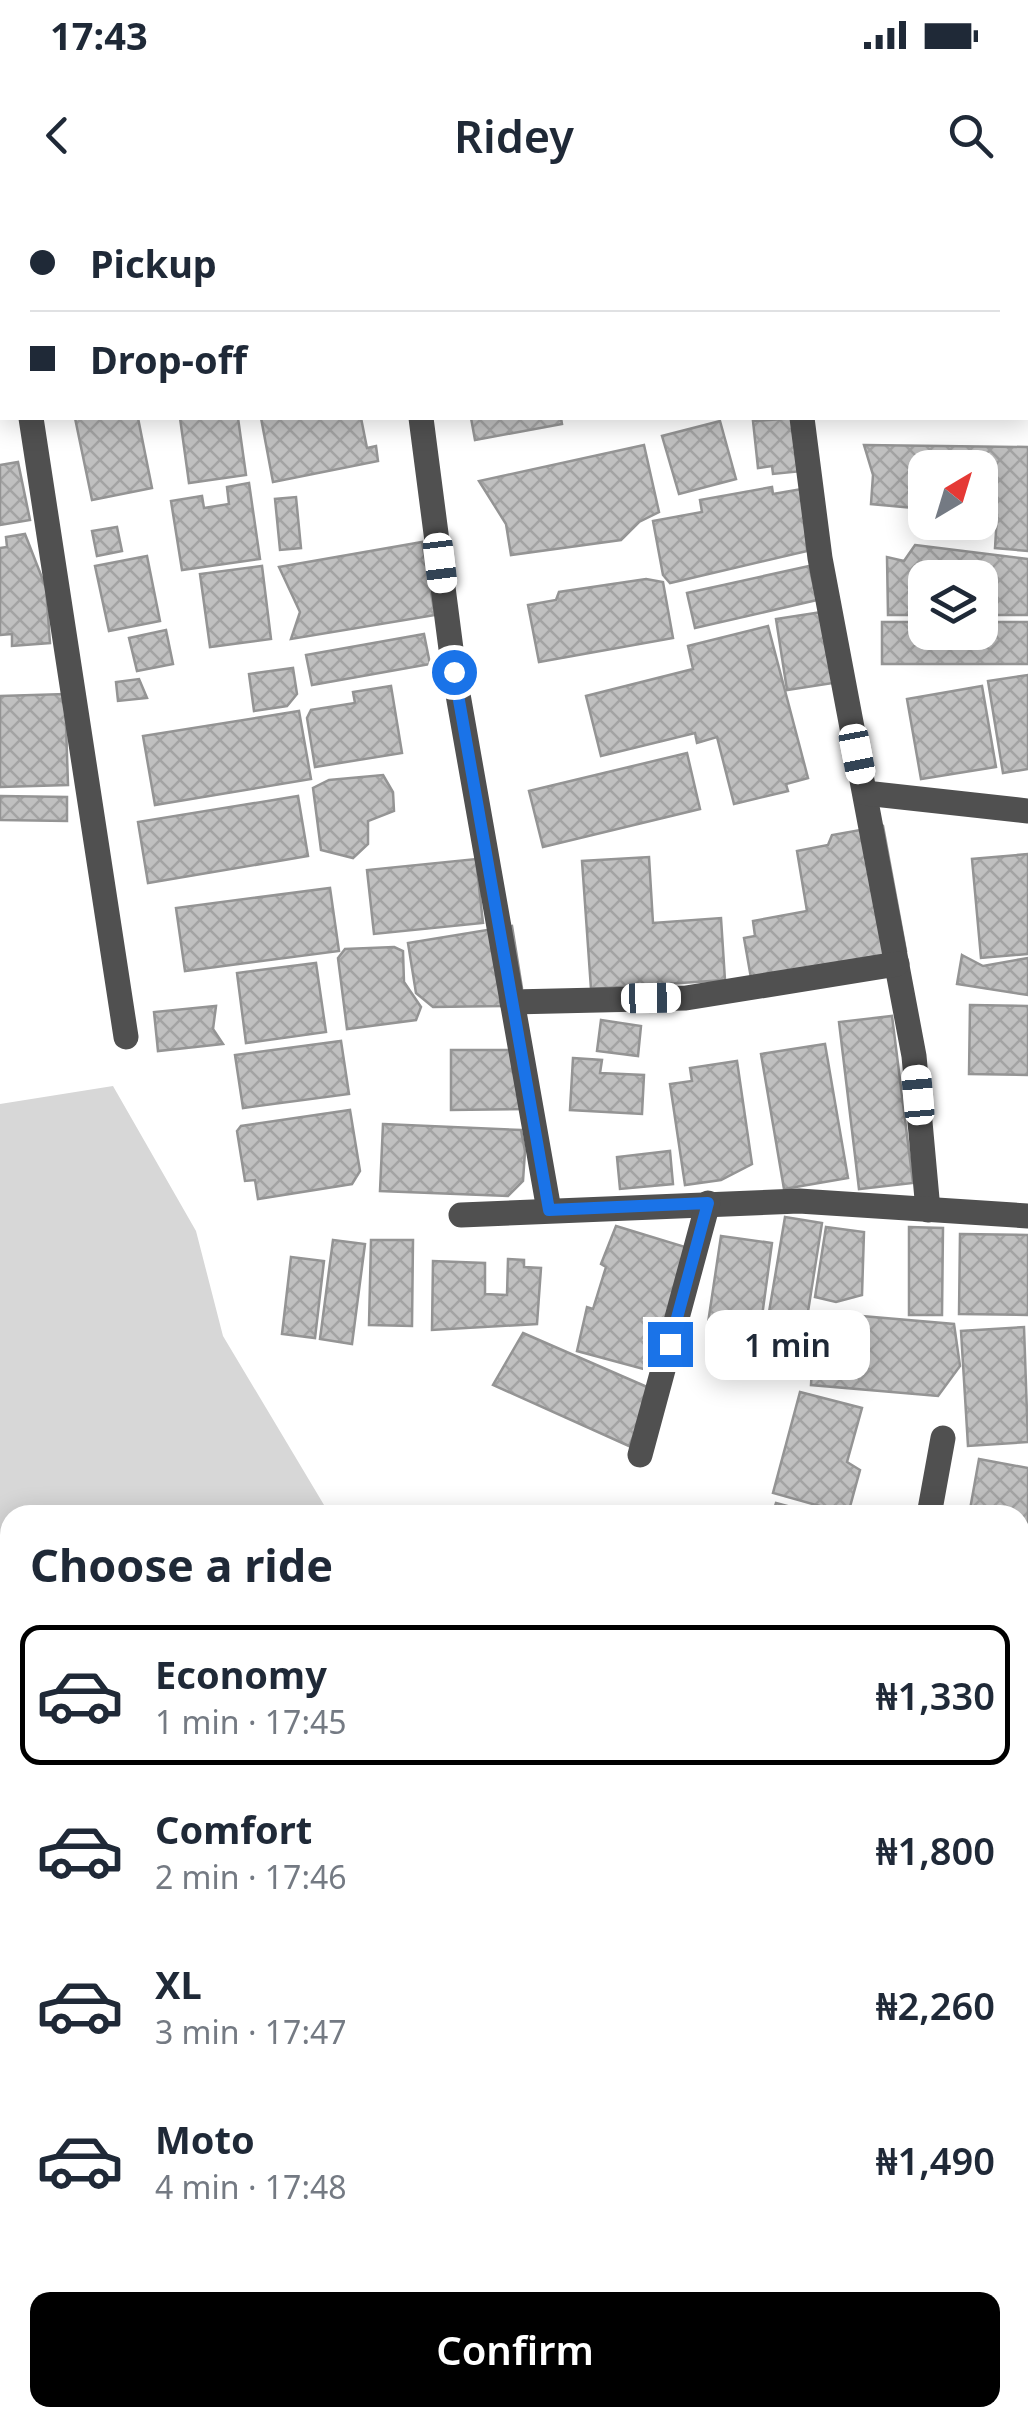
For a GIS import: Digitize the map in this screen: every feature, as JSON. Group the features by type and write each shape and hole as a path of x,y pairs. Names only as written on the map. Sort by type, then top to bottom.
{"street":[{"path":"30,420 126,1037"},
{"path":"420,420 454,672 549,1210"},
{"path":"802,420 820,558 914,1056 928,1210"},
{"path":"865,793 1028,812"},
{"path":"512,1002 686,998 897,964"},
{"path":"461,1215 799,1201 1028,1216"},
{"path":"640,1456 708,1203"},
{"path":"930,1505 943,1438"}],"shaded area":[{"path":"113,1086 196,1231 223,1336 324,1505 0,1505 0,1104"}],"building":[{"path":"75,420 138,420 152,488 92,500"},
{"path":"180,420 238,420 246,475 189,483"},
{"path":"261,420 361,420 367,448 376,446 378,461 273,482"},
{"path":"471,420 561,420 562,424 475,440"},
{"path":"797,420 803,471 773,474 772,466 758,468 753,421"},
{"path":"720,421 736,479 679,494 662,436"},
{"path":"644,445 659,512 639,522 621,540 511,555 506,524 479,481"},
{"path":"864,445 1028,447 1028,551 995,548 998,450 908,450 908,507 871,504 873,475"},
{"path":"18,462 30,520 0,525 0,465"},
{"path":"249,483 260,559 182,570 171,501 202,496 204,508 229,504 227,487"},
{"path":"772,487 773,494 802,489 807,551 670,583 663,575 653,521 702,512 700,500"},
{"path":"296,497 301,548 280,550 275,499"},
{"path":"117,527 122,551 97,556 92,531"},
{"path":"25,534 46,588 50,643 12,646 12,634 0,635 0,548 7,547 6,537"},
{"path":"422,542 435,615 291,639 300,612 279,567"},
{"path":"915,545 1028,559 1028,615 998,615 998,560 908,560 908,615 888,615 887,557 904,561"},
{"path":"147,556 160,621 109,631 95,566"},
{"path":"262,566 271,639 210,647 200,574"},
{"path":"809,566 817,600 695,628 687,593"},
{"path":"646,579 663,582 673,638 539,662 528,605 556,600 559,592"},
{"path":"822,612 833,683 787,690 776,619"},
{"path":"882,622 908,622 908,650 998,650 998,622 1028,622 1028,664 882,664"},
{"path":"768,626 808,778 786,784 788,791 734,804 717,737 697,743 695,733 601,756 586,696 693,669 688,646"},
{"path":"166,630 173,664 137,671 129,638"},
{"path":"424,634 430,664 312,685 306,655"},
{"path":"293,668 297,694 287,706 254,711 249,674"},
{"path":"1028,675 1028,769 1003,773 988,681"},
{"path":"139,679 147,698 118,701 116,682"},
{"path":"391,686 402,753 315,767 307,718 311,710 355,703 353,692"},
{"path":"982,686 996,767 921,779 907,699"},
{"path":"65,694 68,785 0,787 0,696"},
{"path":"299,711 311,779 155,805 143,736"},
{"path":"687,753 700,809 543,847 529,791"},
{"path":"383,775 393,792 394,811 368,821 368,844 353,858 321,850 313,788 329,780"},
{"path":"0,796 67,797 67,821 0,820"},
{"path":"298,796 308,856 148,883 138,822"},
{"path":"883,826 906,951 751,978 744,938 755,936 753,921 807,911 797,851 828,845 832,835"},
{"path":"1028,854 1028,954 981,958 972,859"},
{"path":"649,857 653,923 721,918 725,980 591,989 582,861"},
{"path":"476,859 483,923 374,934 367,870"},
{"path":"330,888 339,951 185,971 176,908"},
{"path":"512,926 522,988 504,1006 433,1007 416,993 408,943"},
{"path":"394,947 403,951 404,982 421,1007 416,1020 347,1029 338,958 345,949"},
{"path":"962,955 983,966 1028,958 1028,995 957,984"},
{"path":"316,963 326,1032 246,1043 237,973"},
{"path":"970,1005 1028,1006 1028,1075 969,1074"},
{"path":"216,1006 213,1029 223,1044 158,1051 154,1012"},
{"path":"892,1016 913,1183 859,1189 839,1022"},
{"path":"601,1020 641,1026 638,1056 597,1051"},
{"path":"341,1041 349,1094 243,1108 235,1055"},
{"path":"825,1044 848,1178 784,1189 761,1054"},
{"path":"451,1050 526,1050 527,1109 451,1110"},
{"path":"573,1058 602,1060 600,1073 644,1075 642,1114 570,1110"},
{"path":"737,1061 752,1164 721,1180 685,1185 670,1084 692,1081 690,1068"},
{"path":"350,1110 360,1171 352,1184 258,1199 255,1180 245,1181 237,1131 241,1126"},
{"path":"383,1124 521,1130 525,1151 523,1181 508,1196 380,1191"},
{"path":"670,1151 673,1184 620,1189 617,1157"},
{"path":"785,1217 822,1223 804,1337 766,1330"},
{"path":"616,1226 695,1250 662,1374 577,1351 587,1307 593,1309 606,1267 601,1264"},
{"path":"826,1227 864,1232 862,1295 836,1302 815,1297"},
{"path":"909,1227 943,1228 942,1315 909,1315"},
{"path":"960,1234 1028,1235 1028,1315 959,1314"},
{"path":"721,1236 772,1243 760,1331 708,1323"},
{"path":"333,1240 365,1244 352,1344 320,1339"},
{"path":"371,1240 413,1240 412,1326 369,1325"},
{"path":"291,1257 324,1261 315,1338 282,1334"},
{"path":"508,1259 524,1260 524,1267 541,1268 537,1324 432,1330 433,1261 485,1263 485,1294 507,1295"},
{"path":"815,1312 954,1324 960,1366 938,1396 811,1385"},
{"path":"1024,1327 1028,1442 968,1446 961,1331"},
{"path":"523,1333 654,1390 629,1446 493,1385"},
{"path":"800,1392 862,1408 847,1462 860,1470 850,1505 816,1505 773,1493"},
{"path":"979,1459 1028,1468 1028,1505 971,1505"}],"route":[{"path":"454,672 549,1210 708,1203 670,1344"}]}
